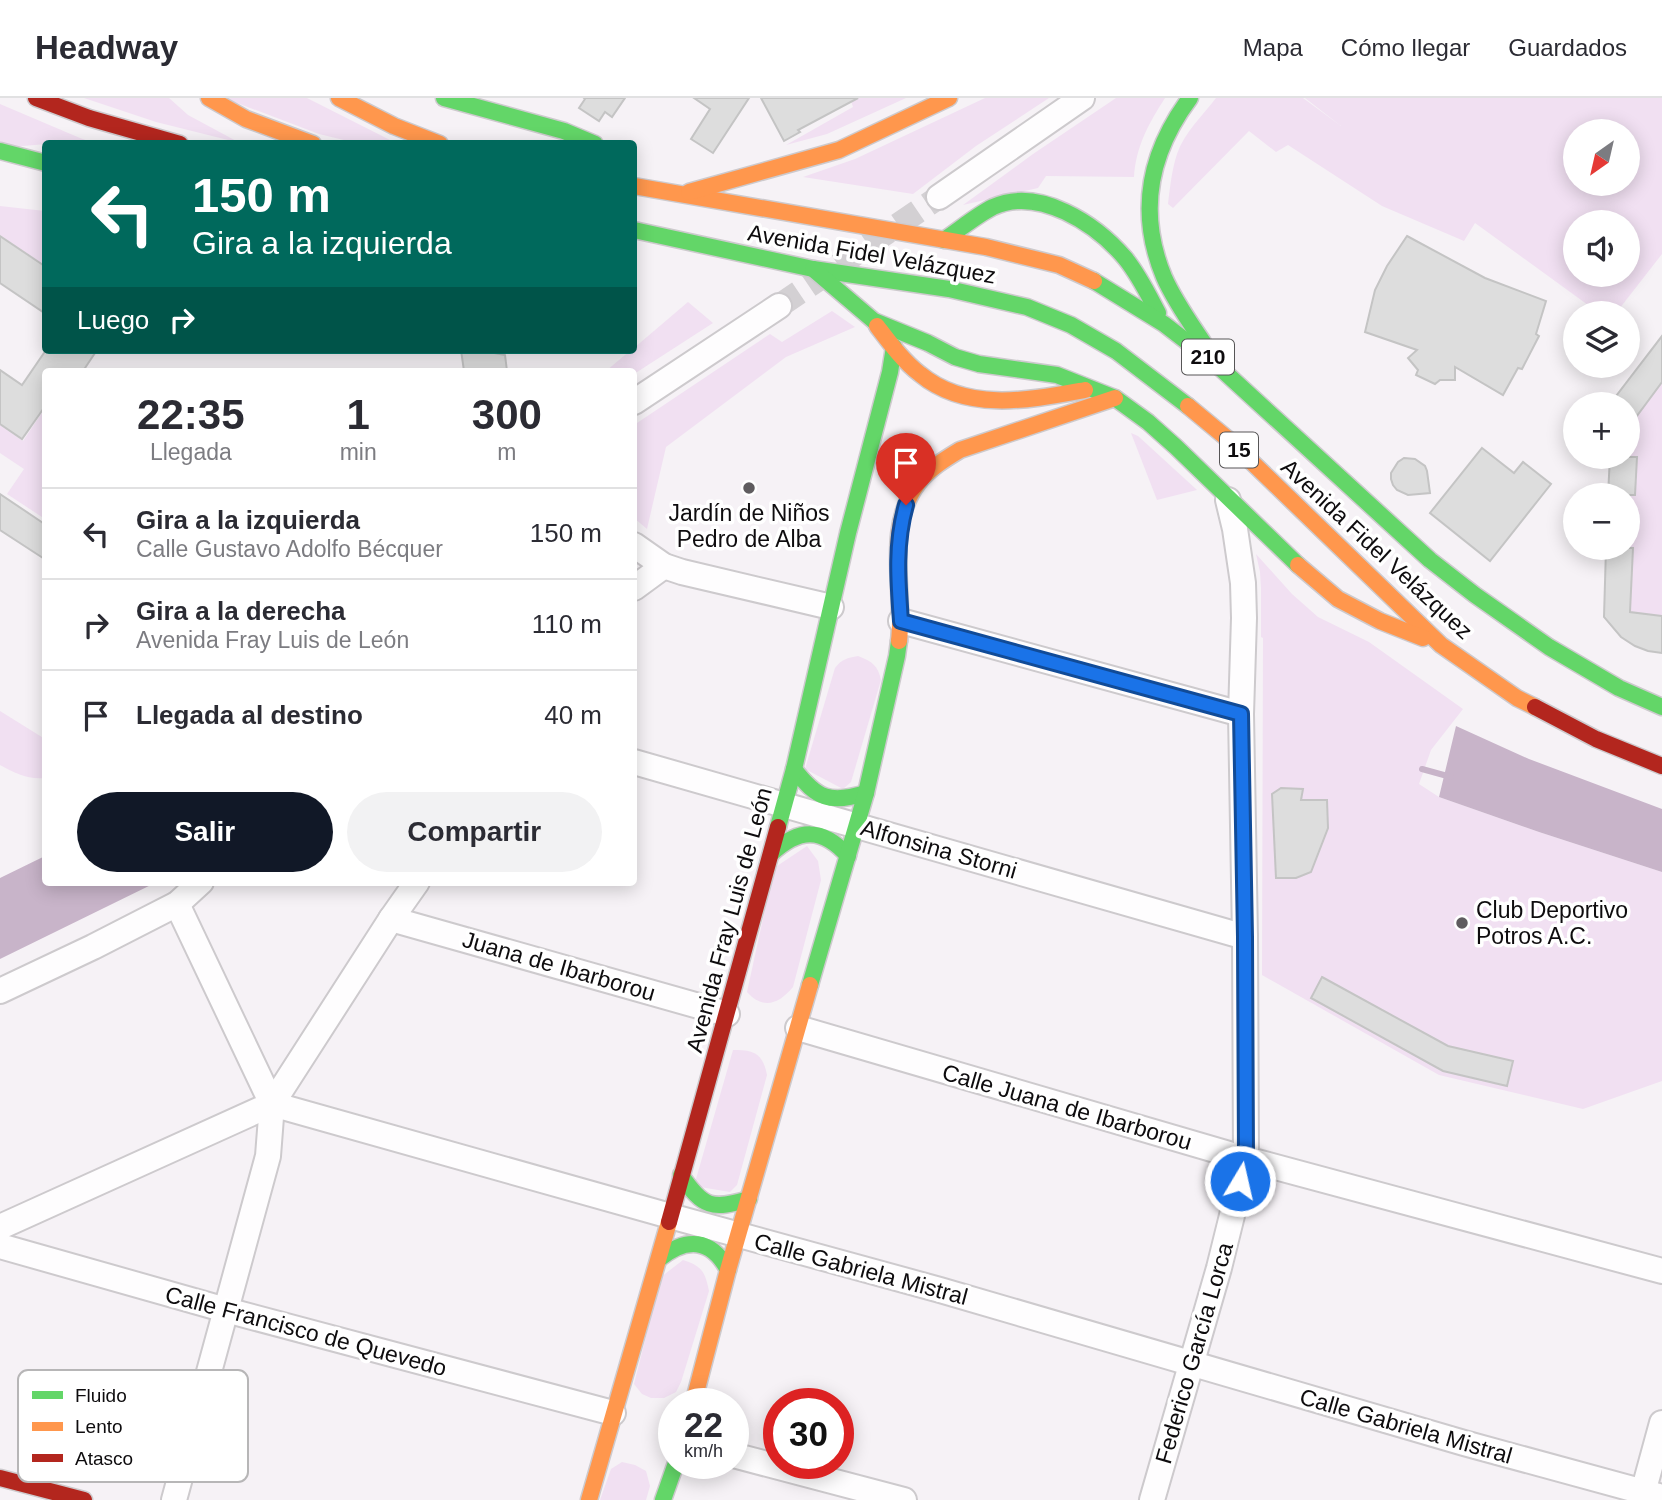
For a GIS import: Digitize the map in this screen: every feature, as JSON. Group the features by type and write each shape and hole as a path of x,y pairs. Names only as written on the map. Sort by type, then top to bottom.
{"main road":[{"path":"36,98 80,116 164,140"},
{"path":"209,98 247,121 300,140"},
{"path":"340,98 394,126 430,140"},
{"path":"444,98 564,131 585,140"},
{"path":"637,172 672,193 839,150 949,98"},
{"path":"1190,98 1169,127 1152,170 1149,213 1160,268 1175,299 1217,365"},
{"path":"0,151 42,162"},
{"path":"11,170 42,174"},
{"name":"Avenida Fidel Velázquez","path":"637,187 986,247 1059,265 1092,280 1164,324 1217,365 1430,560 1466,588 1549,647 1619,688 1662,707"},
{"path":"944,240 1003,203 1028,201 1067,212 1091,226 1120,254 1136,273 1164,324"},
{"name":"Avenida Fidel Velázquez","path":"637,231 813,269 949,289 1005,301 1071,325 1116,351 1229,440 1441,645 1517,698 1596,739 1662,766"},
{"path":"813,269 874,321 917,372 959,396 984,401 1016,402 1094,389"},
{"path":"874,321 955,357 979,364 1057,375 1115,398 1167,438 1314,580 1338,599 1380,621 1441,645"},
{"name":"Avenida Fray Luis de León","path":"589,1500 659,1259 794,769 894,347"},
{"path":"697,1388 728,1270 866,793 897,656 901,621 898,567 900,527 906,505 918,483 938,464 960,450 1115,398"},
{"path":"794,769 815,794 826,798 848,799 866,793"},
{"path":"771,854 780,844 792,837 812,834 834,841 848,856"},
{"path":"681,1175 690,1190 710,1206 721,1207 749,1199"},
{"path":"659,1259 678,1245 696,1243 717,1254 728,1270"},
{"path":"0,1478 84,1500"},
{"path":"663,1500 670,1479"}],"street":[{"path":"939,197 1082,98"},
{"path":"637,400 779,306"},
{"name":"Federico García Lorca","path":"1152,1500 1219,1268 1246,1159 1241,714 1243,583 1236,529 1226,495"},
{"path":"637,547 664,566 682,572 831,607"},
{"path":"637,586 664,566"},
{"path":"901,621 1241,714"},
{"name":"Alfonsina Storni","path":"637,763 1245,937"},
{"path":"0,991 177,904 197,886"},
{"path":"210,1370 268,1156 272,1104 414,886"},
{"path":"177,904 272,1104"},
{"name":"Juana de Ibarborou","path":"391,919 727,1014"},
{"name":"Calle Juana de Ibarborou","path":"798,1028 1246,1159 1662,1271"},
{"path":"0,1227 272,1104"},
{"name":"Calle Gabriela Mistral","path":"272,1104 940,1290 1649,1496"},
{"name":"Calle Francisco de Quevedo","path":"0,1246 226,1310 613,1413"},
{"path":"1649,1496 1662,1423"},
{"path":"749,1459 904,1500"},
{"path":"174,1500 179,1482"}],"shaded area":[{"path":"84,98 169,98 188,115 234,140 228,140 156,122"},
{"path":"224,98 307,98 390,140 344,140 319,134"},
{"path":"850,98 906,98 827,134 786,145 853,107"},
{"path":"985,98 1049,98 976,146 913,194 803,177 855,159"},
{"path":"1116,98 1165,98 1144,135 1137,155 1134,177 1046,176 1038,188 963,205 1033,154"},
{"path":"1216,98 1303,98 1341,126 1305,98 1662,98 1662,254 1640,282 1640,210 1563,210 1563,287 1475,223 1464,241 1382,206 1288,145 1276,152 1249,131 1173,208 1168,204 1172,172 1180,146"},
{"path":"0,104 86,140 42,140 42,144 0,148"},
{"path":"0,206 42,211 42,264 0,235"},
{"path":"1563,287 1636,287 1625,301 1582,301"},
{"path":"688,302 713,323 637,372 637,368 610,368 626,354 637,354 637,345"},
{"path":"832,311 855,327 786,357 666,447 647,529 637,521 637,423 770,334 782,342"},
{"path":"1662,336 1662,653 1644,649 1629,641 1604,617 1606,560 1640,560 1640,483 1609,483 1609,469 1640,469 1640,392 1619,392 1630,378 1640,378 1640,364"},
{"path":"42,412 42,517 7,494 24,469 0,453 0,425 23,441"},
{"path":"1131,433 1138,436 1197,490 1157,500"},
{"name":"Club Deportivo Potros A.C.","path":"1256,554 1292,594 1318,617 1369,642 1463,709 1431,750 1419,784 1439,797 1662,872 1662,1081 1583,1109 1439,1075 1262,975 1263,638 1260,572"},
{"path":"858,656 874,665 881,680 851,782 843,789 805,769 835,668 845,659"},
{"path":"0,711 42,737 42,778 22,775 0,765"},
{"path":"1456,726 1529,759 1662,809 1662,872 1439,797"},
{"path":"807,846 818,861 821,880 793,987 777,1001 765,1003 747,992 774,868"},
{"path":"42,857 42,886 149,886 0,959 0,878"},
{"path":"733,1050 756,1054 763,1062 767,1075 737,1185 730,1192 694,1186"},
{"path":"683,1260 702,1271 709,1291 678,1388 658,1388 658,1398 651,1398 642,1394 634,1384 661,1277"},
{"path":"622,1462 646,1471 650,1486 646,1500 600,1500 611,1469"}],"building":[{"path":"584,98 625,98 612,117 605,112 599,121 579,108"},
{"path":"694,98 749,98 713,153 691,139 710,109"},
{"path":"761,98 858,98 798,130 800,132 784,141"},
{"path":"0,236 42,264 42,311 0,283"},
{"path":"1407,236 1485,278 1546,301 1536,334 1539,336 1522,369 1518,368 1503,395 1455,367 1455,380 1440,380 1435,384 1416,375 1418,370 1408,358 1417,350 1365,332 1375,290"},
{"path":"1662,336 1662,382 1640,412 1640,392 1619,392 1630,378 1640,378 1640,365"},
{"path":"43,354 94,354 85,368 42,368 42,411 22,439 0,424 0,370 22,385"},
{"path":"462,354 505,355 507,368 464,368"},
{"path":"1482,448 1514,473 1523,462 1551,484 1490,561 1430,513"},
{"path":"1404,458 1415,459 1425,466 1430,493 1408,495 1393,485 1391,473"},
{"path":"1609,469 1636,469 1636,483 1609,483"},
{"path":"0,494 42,522 42,557 0,530"},
{"path":"1606,560 1632,560 1630,612 1662,616 1662,653 1635,646 1621,637 1604,617"},
{"path":"1281,788 1303,789 1301,800 1327,800 1328,828 1311,872 1296,878 1276,878 1272,794"},
{"path":"1322,977 1448,1046 1513,1061 1507,1086 1443,1071 1311,998"}],"waterway":[{"path":"1422,769 1451,777"}],"tunnel":[{"path":"779,306 939,197"}],"traffic: fast":[{"path":"444,98 564,131 585,140"},
{"path":"1190,98 1165,140 1157,162 1150,206 1151,229 1164,277 1203,342"},
{"path":"0,151 42,162"},
{"path":"944,240 993,207 1029,201 1047,205 1083,221 1113,245 1135,271 1158,313"},
{"path":"637,231 813,269 949,289 1027,307 1071,325 1116,351 1188,406"},
{"path":"813,269 874,321 955,357 979,364 1057,375 1115,398 1176,447 1298,565"},
{"path":"1094,281 1164,324 1217,365 1430,560 1475,595 1549,647 1619,688 1662,707"},
{"path":"778,827 894,347"},
{"path":"810,985 866,793 899,641"},
{"path":"794,769 810,787 825,796 843,798 866,793"},
{"path":"771,854 791,839 810,834 829,840 848,856"},
{"path":"681,1175 696,1194 709,1204 726,1205 749,1199"},
{"path":"659,1259 679,1247 697,1244 714,1252 728,1270"},
{"path":"663,1500 670,1479"}],"traffic: slow":[{"path":"209,98 246,119 302,140"},
{"path":"339,98 394,126 430,140"},
{"path":"689,192 839,150 949,98"},
{"path":"637,187 986,247 1059,265 1094,281"},
{"path":"877,326 914,369 938,386 958,394 978,399 1021,400 1085,390"},
{"path":"899,641 899,539 908,501 922,478 960,450 1115,398"},
{"path":"1188,406 1229,440 1441,645 1517,698 1535,707"},
{"path":"1298,565 1338,599 1380,621 1423,638"},
{"path":"697,1388 728,1270 810,985"},
{"path":"589,1500 669,1222"}],"traffic: jam":[{"path":"36,98 89,118 166,140"},
{"path":"1535,707 1596,739 1662,766"},
{"path":"669,1222 778,827"},
{"path":"0,1478 84,1500"}],"place":[{"name":"Jardín de Niños Pedro de Alba","path":"749,488"},
{"name":"Club Deportivo Potros A.C.","path":"1462,923"}],"route":[{"path":"906,505 898,544 901,621 1241,714 1246,1159 1240,1181"}]}
